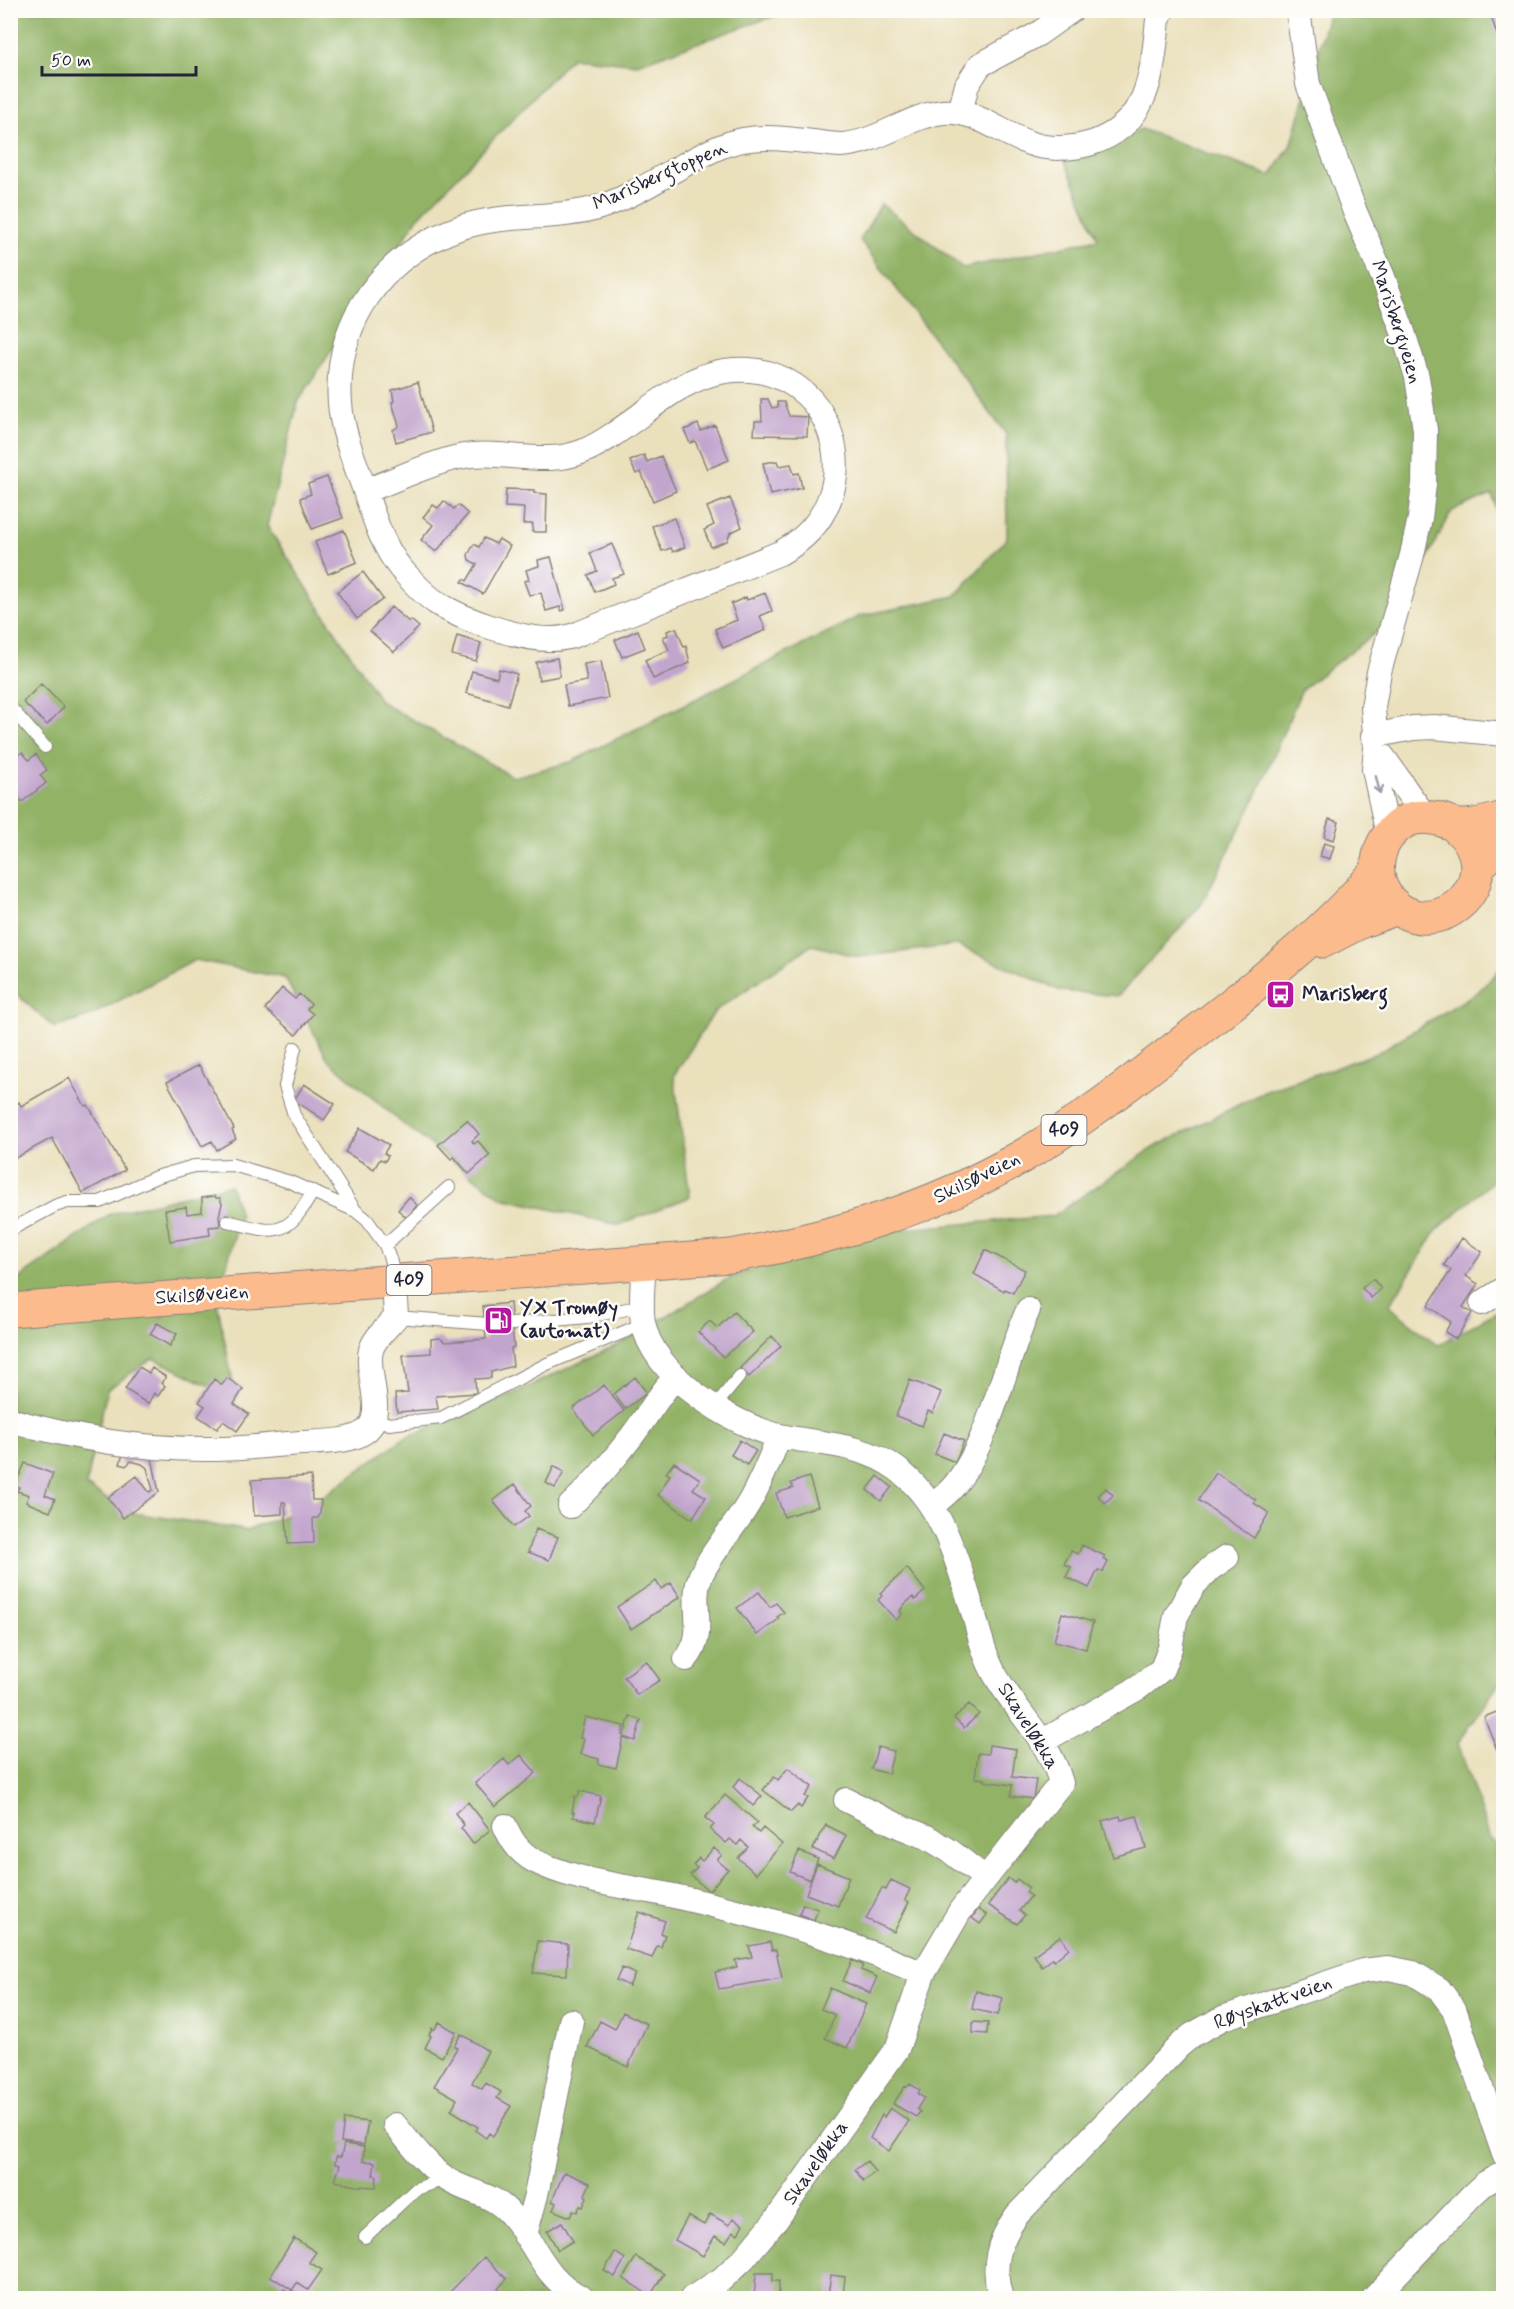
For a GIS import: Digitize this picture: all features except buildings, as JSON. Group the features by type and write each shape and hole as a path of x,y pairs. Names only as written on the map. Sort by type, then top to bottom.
{"main road":[{"path":"1387,828 1406,821 1433,816 1487,823 1503,818"},
{"path":"1376,872 1383,893 1397,908 1408,914 1424,918 1438,916 1460,905 1470,893 1476,878 1477,866 1471,844 1433,816"},
{"name":"Skilsøveien","path":"10,1310 731,1256 806,1242 875,1223 972,1184 1022,1157 1079,1120 1290,959 1359,892 1376,872 1379,852 1387,828"},
{"path":"1477,866 1503,844"},
{"name":"Skilsøveien","path":"1290,959 1362,921 1397,908"}],"street":[{"path":"960,112 967,85 980,65 1038,34 1072,10"},
{"name":"Marisbergtoppen","path":"365,491 459,456 485,455 542,459 558,458 584,451 700,377 727,370 745,370 771,374 801,391 824,418 836,457 837,477 829,502 816,525 795,546 580,633 556,640 518,634 467,619 437,603 424,593 396,562 384,543 365,491 348,441 340,405 341,375 346,345 353,323 374,287 388,270 423,245 461,227 478,222 546,217 599,207 624,197 721,146 739,141 771,137 840,145 871,138 916,118 941,112 960,112 987,122 1029,143 1054,148 1094,142 1121,126 1133,114 1144,97 1151,80 1158,20 1162,10"},
{"name":"Marisbergveien","path":"1298,10 1308,84 1403,332 1417,376 1425,430 1424,484 1420,518 1379,672 1373,707 1374,769 1387,828"},
{"path":"1433,816 1389,764 1375,742 1413,728 1434,727 1503,734"},
{"path":"643,1315 644,1263"},
{"path":"10,1420 126,1445 214,1449 332,1441 355,1436 367,1430 374,1418 371,1349 396,1317 394,1281"},
{"path":"1482,1303 1503,1289"},
{"path":"932,1506 952,1488 982,1436 1016,1337 1028,1310"},
{"name":"Skaveløkka","path":"643,1315 654,1351 676,1376 714,1407 738,1420 779,1436 830,1443 877,1457 898,1470 932,1506 940,1520 965,1586 993,1671 1055,1764 1061,1783 960,1911 923,1974 897,2049 776,2220 744,2258 722,2279 692,2298"},
{"path":"570,1506 597,1480 633,1434 659,1395 676,1376"},
{"path":"686,1659 693,1650 698,1637 700,1577 751,1499 779,1436"},
{"path":"1041,1742 1138,1688 1162,1669 1170,1648 1176,1616 1193,1586 1211,1568 1227,1557"},
{"path":"846,1800 927,1837 950,1851 985,1878"},
{"path":"505,1826 514,1845 540,1864 600,1883 682,1898 804,1929 923,1974"},
{"name":"Røyskattveien","path":"1001,2298 996,2265 999,2247 1006,2230 1017,2215 1179,2046 1200,2030 1223,2018 1363,1971 1388,1968 1413,1973 1424,1978 1448,1999 1459,2021 1503,2154"},
{"path":"525,2235 536,2195 572,2021"},
{"path":"395,2125 416,2150 446,2179 497,2201 513,2217 554,2279 582,2298"},
{"path":"1374,2298 1472,2195 1484,2184 1503,2173"}],"lane":[{"path":"10,707 45,747"},
{"path":"295,1048 285,1086 294,1115 356,1211"},
{"path":"10,1230 67,1202 99,1202 156,1178 194,1166 233,1165 290,1182 356,1211 367,1220 385,1245 394,1281"},
{"path":"385,1245 449,1186"},
{"path":"227,1221 277,1231 287,1226 313,1191"},
{"path":"396,1317 502,1325 586,1317 643,1315"},
{"path":"374,1418 389,1424 441,1418 643,1315"},
{"path":"714,1407 740,1376"},
{"path":"365,2237 416,2189 446,2179"}],"green space":[{"path":"10,11 789,11 637,64 572,57 416,220 298,402 267,526 381,702 513,777 571,762 860,616 955,596 1007,538 1006,434 860,240 881,204 963,268 1098,239 1064,159 1141,129 1271,176 1292,143 1329,11 1503,11 1503,533 1492,494 1452,511 1396,617 1302,689 1254,801 1201,905 1118,996 1061,991 957,945 859,957 812,945 715,1011 674,1075 690,1197 619,1225 502,1198 403,1124 328,1060 285,978 195,960 88,1017 54,1028 11,989"},
{"path":"1503,966 1503,1172 1437,1230 1389,1306 1438,1345 1503,1308 1503,1678 1458,1743 1490,1839 1503,1848 1503,2298 11,2298 10,1285 110,1214 230,1185 240,1215 217,1302 236,1399 153,1358 107,1390 86,1486 127,1512 246,1530 308,1507 404,1438 515,1393 622,1343 726,1280 836,1235 1053,1216 1153,1148 1264,1092 1377,1053 1478,992"}],"place":[{"name":"Marisberg","path":"1281,994"},
{"name":"YX Tromøy (automat)","path":"499,1320"}]}
